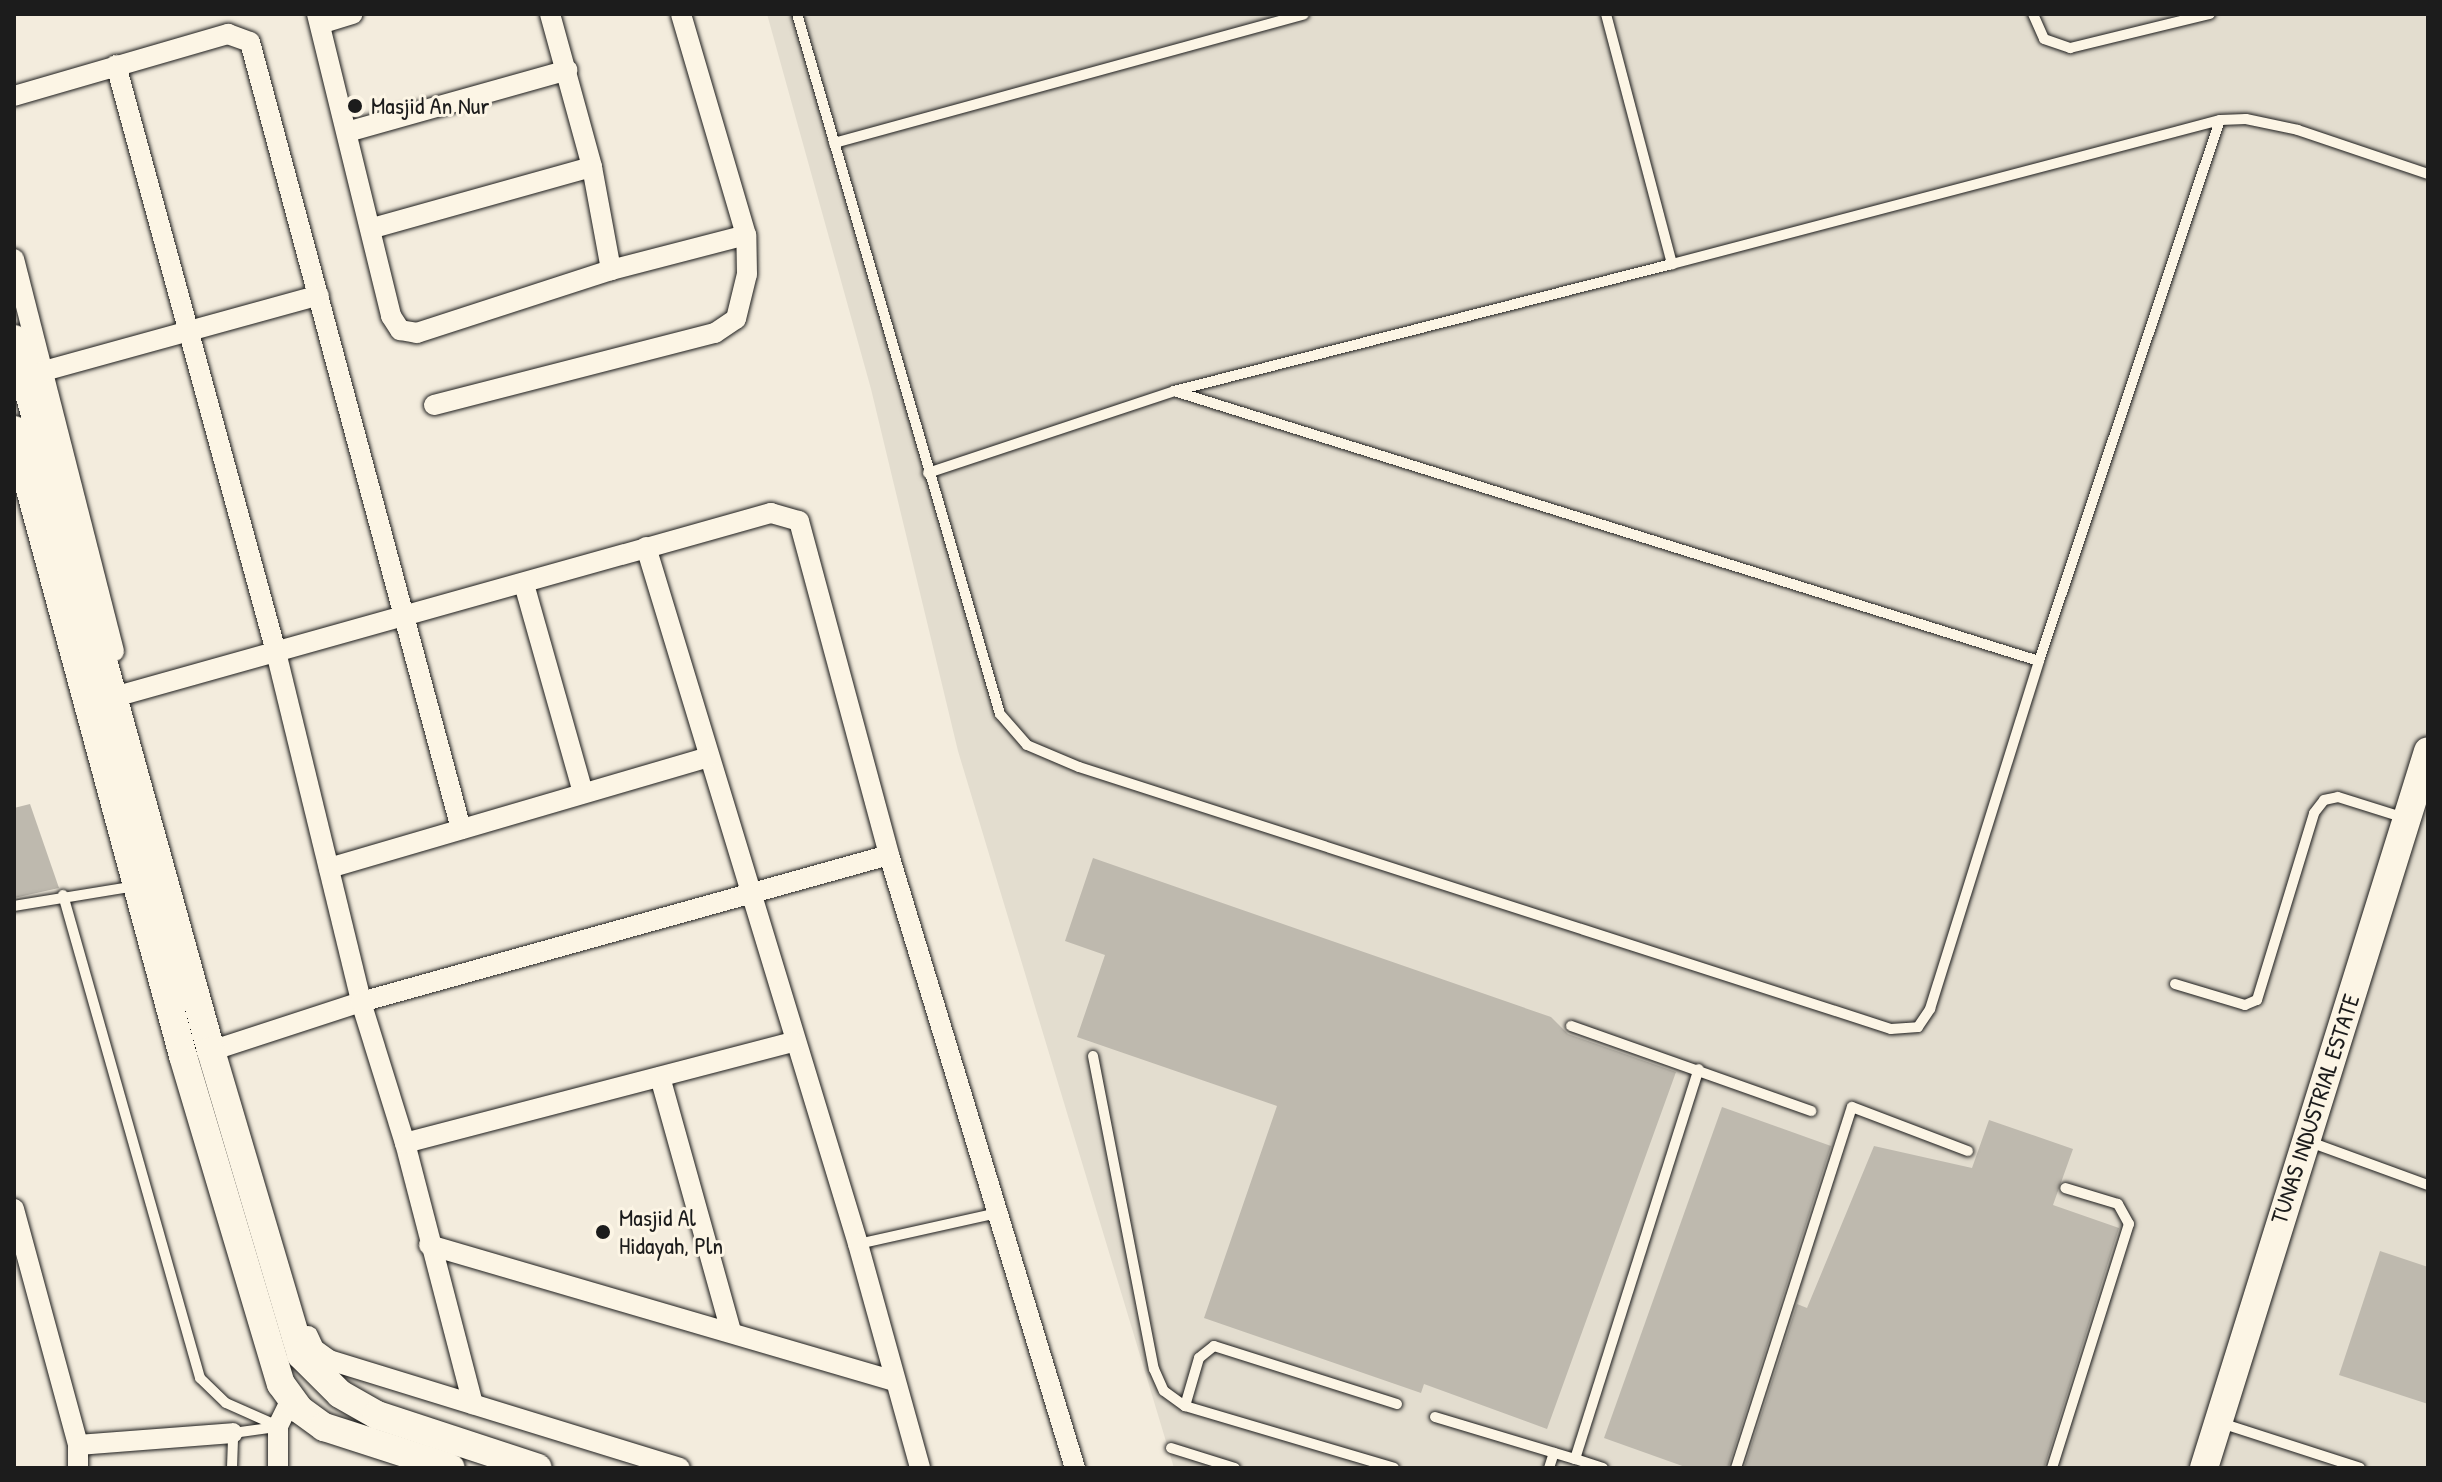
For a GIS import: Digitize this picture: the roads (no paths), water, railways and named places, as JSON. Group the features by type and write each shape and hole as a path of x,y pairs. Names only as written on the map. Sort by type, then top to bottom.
{"main road":[{"path":"14,339 34,374 29,467 34,498 137,886 272,1354 291,1399 324,1427 451,1468"},
{"path":"14,430 29,467"},
{"path":"34,498 217,1048 301,1355 340,1394 377,1415 538,1468"},
{"name":"TUNAS INDUSTRIAL ESTATE","path":"2204,1468 2216,1421 2427,761"}],"street":[{"path":"353,14 318,19 373,228 391,316 408,332 611,270 746,235"},
{"path":"550,14 592,167 611,270"},
{"path":"434,405 728,328 745,293 746,235 681,14"},
{"path":"14,96 228,34 250,42 461,829"},
{"path":"116,65 276,652 361,1002 405,1143 429,1245 473,1404"},
{"path":"347,132 567,70"},
{"path":"373,228 592,167"},
{"path":"14,259 34,374 125,694 217,1048 314,1349 329,1360 680,1468"},
{"path":"34,374 191,333 319,295"},
{"path":"125,694 771,513 799,521 889,855 1000,1212 1075,1468"},
{"path":"646,547 793,1042 858,1244 920,1468"},
{"path":"524,584 583,792"},
{"path":"329,868 708,757"},
{"path":"217,1048 361,1002 889,855"},
{"path":"405,1143 793,1042"},
{"path":"660,1077 731,1331"},
{"path":"14,1209 78,1445 78,1468"},
{"path":"429,1245 895,1381"},
{"path":"278,1468 278,1426 291,1399"},
{"path":"78,1445 233,1433"}],"lane":[{"path":"797,14 1000,714 1027,745 1079,767 1891,1029 1918,1027 1930,1009 2039,661 2220,120"},
{"path":"834,143 1304,14"},
{"path":"1606,14 1672,264"},
{"path":"2033,14 2044,39 2070,48 2210,14"},
{"path":"928,473 1174,391 2220,120 2246,119 2298,130 2428,174"},
{"path":"1174,391 2039,661"},
{"path":"2175,984 2245,1005 2257,1000 2314,813 2324,800 2338,797 2407,818"},
{"path":"14,906 63,895 137,886"},
{"path":"63,895 200,1378 226,1403 278,1426"},
{"path":"1571,1026 1811,1111"},
{"path":"1093,1056 1154,1369 1164,1391 1185,1406 1394,1468"},
{"path":"1575,1459 1699,1069"},
{"path":"1736,1468 1852,1107 1968,1151"},
{"path":"2305,1140 2428,1185"},
{"path":"2052,1468 2129,1224 2118,1204 2065,1188"},
{"path":"858,1244 1000,1212"},
{"path":"1185,1406 1199,1358 1214,1346 1397,1404"},
{"path":"1435,1417 1603,1468"},
{"path":"2216,1421 2360,1468"},
{"path":"232,1468 233,1433 278,1426"},
{"path":"1171,1448 1235,1468"},
{"path":"1549,1468 1554,1453"}],"place":[{"name":"Masjid An Nur","path":"355,106"},
{"name":"Masjid Al Hidayah, Pln","path":"603,1232"}]}
